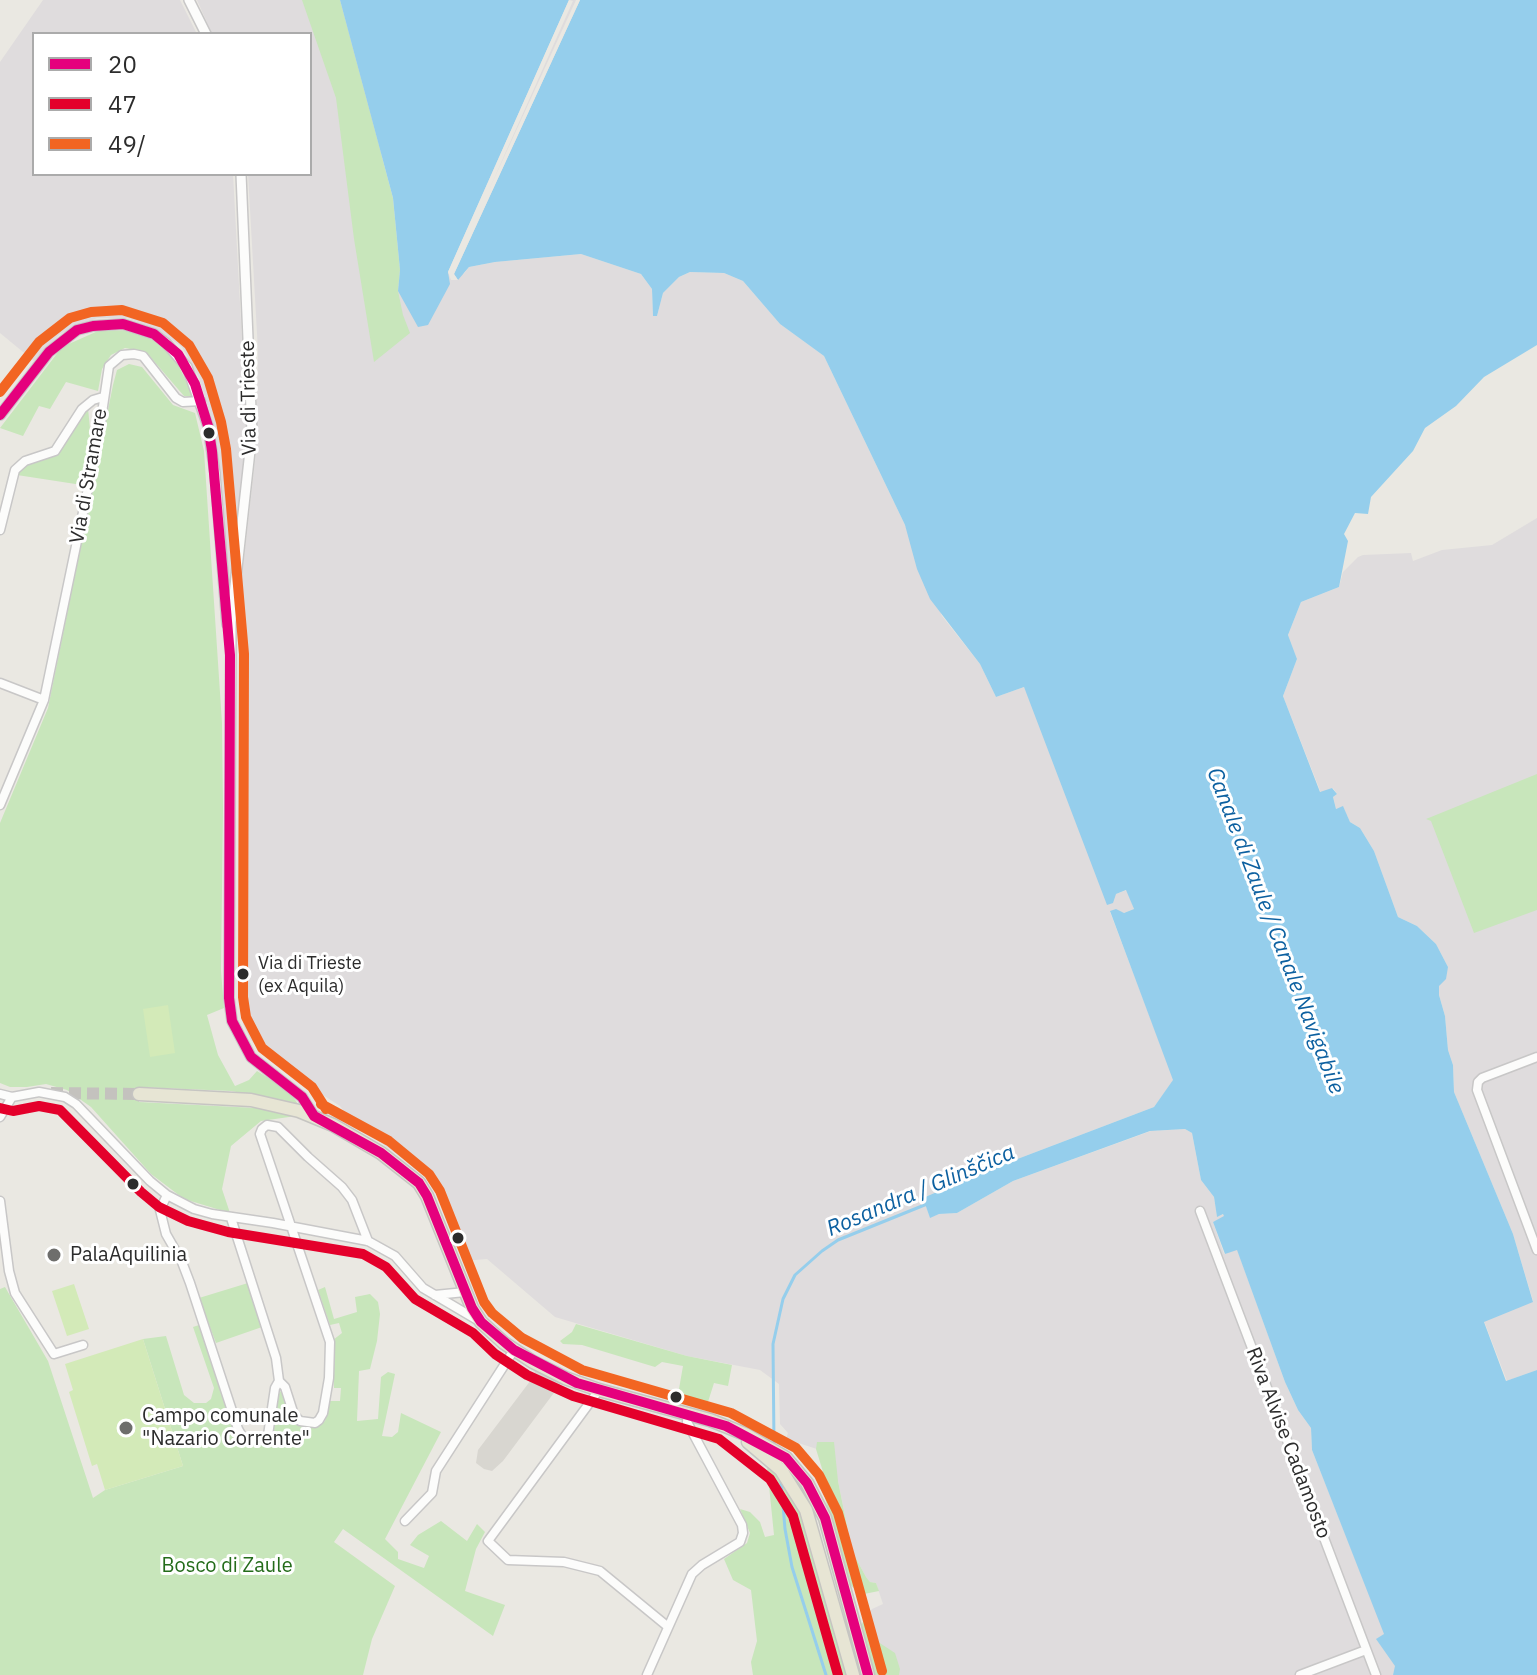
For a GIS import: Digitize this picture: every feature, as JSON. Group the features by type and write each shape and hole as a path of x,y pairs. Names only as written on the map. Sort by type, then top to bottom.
{"main road":[{"path":"139,1094 251,1100 314,1116 381,1153 419,1183 481,1322 514,1350 565,1378 726,1426 778,1453 794,1467 820,1504 868,1675"},
{"path":"726,1426 781,1470 806,1510 853,1675"}],"street":[{"path":"189,0 205,32"},
{"name":"Via di Trieste","path":"241,176 252,444 231,622 229,998 232,1021 251,1057 302,1097 314,1116"},
{"path":"0,415 35,368 62,340 77,330 108,324 136,326 166,343 187,367 201,401 212,451 230,655"},
{"name":"Via di Stramare","path":"0,805 44,700 98,440 109,366 122,355 143,356 176,398 183,402 201,401"},
{"path":"0,530 15,470 25,461 55,451 82,409 103,397"},
{"path":"0,683 44,700"},
{"path":"1537,1057 1482,1078 1478,1082 1477,1094 1537,1250"},
{"path":"0,1094 12,1097 39,1092 65,1097 76,1104 167,1195 194,1209 231,1218 368,1241 395,1256 423,1288 481,1322"},
{"path":"0,1117 12,1097"},
{"path":"279,1381 285,1387 294,1415 300,1421 315,1423 319,1420 329,1378 330,1342 260,1134 267,1125 278,1127 342,1187 352,1200 368,1241"},
{"path":"167,1195 160,1217 190,1283 238,1429 248,1439 263,1439 268,1435 275,1388 279,1381 276,1358 231,1218"},
{"path":"0,1201 15,1293 54,1354 83,1345"},
{"name":"Riva Alvise Cadamosto","path":"1200,1211 1376,1675"},
{"path":"434,1295 465,1292"},
{"path":"405,1521 432,1493 436,1471 514,1350"},
{"path":"599,1390 488,1541 508,1560 564,1562 600,1571 667,1626"},
{"path":"647,1675 692,1574 740,1542 743,1533 742,1525 687,1422 688,1413"},
{"path":"1300,1675 1366,1650"}],"shaded area":[{"path":"43,0 180,0 196,32 32,32 32,176 233,176 247,434 229,595 222,479 213,424 199,378 182,347 161,332 128,318 97,318 60,334 34,361 0,333 0,62"},
{"path":"197,0 340,0 379,139 400,270 398,291 448,272 569,0 580,0 463,275 469,267 495,262 581,254 641,274 652,289 653,315 657,316 663,293 679,277 690,272 724,273 743,281 780,324 824,356 905,525 942,616 980,664 996,697 1024,687 1116,894 1127,890 1134,909 1124,913 1110,912 1174,1080 1154,1107 923,1198 930,1217 957,1213 1013,1181 1151,1131 1185,1129 1192,1133 1201,1180 1214,1197 1217,1216 1224,1214 1225,1217 1213,1222 1224,1254 1237,1249 1285,1382 1298,1410 1311,1428 1312,1450 1385,1634 1377,1639 1396,1666 1393,1675 879,1675 865,1618 872,1609 883,1604 876,1583 866,1577 852,1551 838,1481 820,1450 786,1439 788,1433 780,1424 779,1384 760,1370 687,1356 555,1317 487,1259 464,1261 440,1199 422,1172 353,1123 340,1106 270,1061 250,1039 243,1024 239,943 240,594 256,453 258,351 248,176 312,176 312,32 211,32"},
{"path":"1537,518 1537,1370 1507,1381 1484,1321 1533,1301 1513,1234 1454,1092 1453,1065 1439,995 1439,986 1448,967 1436,944 1417,926 1398,917 1374,851 1360,828 1350,822 1343,807 1336,809 1333,797 1337,794 1333,788 1321,793 1283,696 1297,659 1288,635 1301,602 1339,587 1343,572 1358,557 1411,553 1413,561 1442,550 1492,545"},
{"path":"535,1369 565,1378 503,1461 492,1471 484,1469 476,1463 478,1450 534,1376"}],"green space":[{"path":"302,0 340,0 393,198 400,270 398,291 410,333 374,362 336,98"},
{"path":"132,330 159,343 179,366 193,397 184,396 146,352 125,348 111,355 102,369 98,391 66,382 50,409 39,406 23,436 0,428 62,347 98,331"},
{"path":"129,364 142,367 173,405 195,413 204,451 222,723 223,808 221,971 224,1008 207,1015 218,1055 235,1086 249,1080 257,1071 288,1090 298,1104 231,1091 139,1087 139,1102 256,1108 296,1116 261,1121 231,1146 222,1189 230,1213 184,1199 151,1174 91,1107 67,1090 46,1084 10,1087 0,1083 0,823 48,708 113,385 117,370"},
{"path":"88,408 91,439 82,485 17,475 20,468 29,463 60,452"},
{"path":"1537,774 1537,910 1474,933 1431,821 1426,819"},
{"path":"168,1005 175,1053 150,1057 143,1009"},
{"path":"248,1283 262,1327 216,1343 199,1298"},
{"path":"74,1284 89,1329 67,1336 52,1291"},
{"name":"Bosco di Zaule","path":"5,1287 48,1361 93,1498 105,1490 183,1466 143,1339 166,1336 184,1395 194,1403 206,1403 211,1399 214,1388 193,1327 199,1325 237,1437 247,1444 262,1445 273,1439 277,1396 281,1391 292,1422 299,1426 315,1428 325,1421 330,1401 340,1401 341,1388 334,1388 333,1340 342,1333 339,1323 330,1325 318,1290 325,1287 334,1319 357,1312 355,1297 370,1294 378,1302 380,1314 370,1369 359,1371 357,1421 378,1419 381,1377 388,1372 395,1374 382,1436 392,1437 398,1432 401,1413 441,1432 385,1539 398,1552 398,1559 424,1568 429,1556 410,1545 418,1535 441,1521 467,1541 477,1524 485,1532 476,1549 465,1591 505,1605 493,1636 343,1529 334,1542 395,1586 372,1639 363,1675 0,1675 0,1289"},
{"path":"576,1324 687,1356 732,1365 728,1386 714,1383 707,1405 683,1395 679,1389 683,1366 662,1362 655,1367 582,1345 563,1344 560,1341 572,1332"},
{"name":"Campo comunale \"Nazario Corrente\"","path":"143,1339 183,1466 105,1490 97,1464 92,1466 69,1392 73,1390 65,1364"},
{"path":"817,1442 834,1442 838,1481 852,1551 866,1577 876,1583 879,1591 864,1594 846,1581 820,1478 824,1475 816,1449"},
{"path":"767,1466 787,1486 802,1515 847,1675 753,1675 751,1662 757,1641 751,1590 733,1580 724,1559 747,1543 750,1533 740,1509 750,1512 760,1522 765,1537 774,1535"},
{"path":"865,1618 869,1636 895,1653 899,1675 871,1675 861,1626"}],"water":[{"path":"340,0 569,0 448,272 450,284 428,325 418,327 398,291 400,270 393,198"},
{"name":"Canale di Zaule / Canale Navigabile","path":"580,0 1537,0 1537,345 1484,377 1456,406 1425,428 1413,451 1371,497 1368,514 1355,513 1344,534 1348,541 1339,587 1301,602 1288,635 1297,659 1283,696 1320,792 1332,788 1337,794 1333,797 1336,809 1343,806 1350,822 1360,828 1374,851 1398,917 1417,926 1436,944 1448,967 1446,979 1439,986 1439,995 1453,1065 1454,1092 1513,1234 1533,1302 1484,1322 1506,1381 1537,1370 1537,1675 1393,1675 1395,1666 1376,1639 1384,1634 1312,1450 1311,1428 1298,1410 1285,1382 1237,1250 1225,1254 1213,1222 1224,1216 1217,1217 1214,1197 1201,1180 1192,1133 1185,1129 1150,1131 1013,1181 957,1213 930,1218 923,1198 1154,1107 1173,1080 1110,911 1116,909 1124,913 1134,909 1126,890 1116,894 1113,903 1107,905 1024,687 996,697 980,664 930,599 917,569 905,525 824,356 780,324 743,281 724,273 690,272 679,277 663,293 657,316 653,316 652,289 641,274 581,254 469,267 458,280 454,274"}],"pier":[{"path":"569,0 573,1 488,192 576,0 580,0 454,274 458,280 451,280 448,272"}],"waterway":[{"name":"Rosandra / Glinščica","path":"774,1444 773,1344 783,1299 795,1275 838,1240 927,1204"},
{"name":"Rosandra / Glinščica","path":"781,1481 792,1567 826,1675"}],"tunnel":[{"path":"51,1093 139,1094"}],"transit line":[{"name":"49/","path":"0,392 39,342 70,318 91,312 122,310 163,323 189,345 208,378 226,449 244,654 243,997 246,1017 262,1048 312,1087 326,1109"},
{"name":"20","path":"0,415 49,352 77,330 93,326 123,324 154,334 178,354 195,384 212,451 230,655 229,998 232,1021 251,1057 302,1097 314,1116"},
{"name":"49/","path":"321,1104 389,1141 429,1174 440,1191 484,1302 492,1313 522,1338 582,1370 731,1413 796,1448 819,1475 838,1513 882,1671"},
{"name":"47","path":"0,1108 13,1111 39,1106 60,1110 141,1192 159,1207 188,1221 228,1232 363,1254 386,1267 415,1299 473,1333 495,1354 527,1375 573,1396 719,1439 770,1479 793,1516 838,1675"},
{"name":"20","path":"314,1116 381,1153 419,1183 472,1308 481,1322 514,1350 577,1383 726,1426 786,1458 807,1483 825,1518 868,1675"}],"place":[{"name":"Via di Trieste (ex Aquila)","path":"243,974"},
{"name":"PalaAquilinia","path":"54,1255"},
{"name":"Campo comunale \"Nazario Corrente\"","path":"126,1428"}]}
